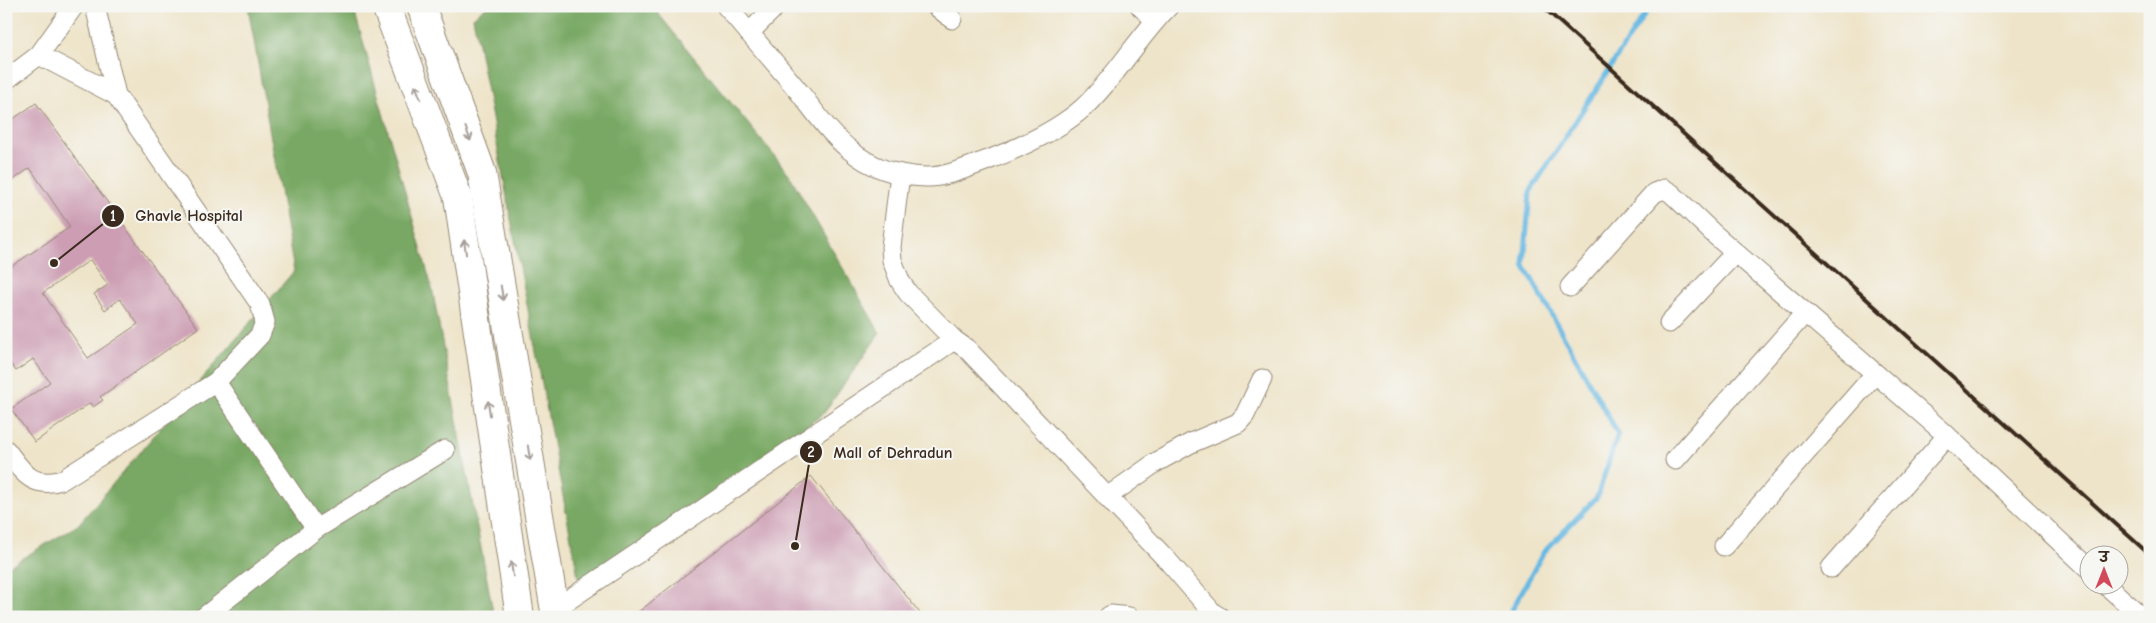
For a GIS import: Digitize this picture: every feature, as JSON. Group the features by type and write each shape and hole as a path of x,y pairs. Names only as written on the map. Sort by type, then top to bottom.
{"highway":[{"path":"386,6 458,197 520,617"},
{"path":"421,6 482,174 556,613"}],"street":[{"path":"6,80 39,54 74,6"},
{"path":"6,450 27,477 39,482 50,483 62,480 216,382 260,335 266,322 264,313 116,95 95,6"},
{"path":"726,6 849,150 880,169 900,174 928,177 963,169 998,156 1063,124 1084,108 1104,86 1155,20 1169,6"},
{"path":"749,33 776,6"},
{"path":"936,6 952,19"},
{"path":"1140,6 1155,20"},
{"path":"39,54 116,95"},
{"path":"900,174 891,247 892,260 900,281 908,293 954,340 968,349 1213,613 1220,617"},
{"path":"1570,287 1654,193 1664,189 1671,193 1735,252 1947,436 2078,559"},
{"path":"1669,323 1735,252"},
{"path":"1674,460 1805,313"},
{"path":"556,613 954,340"},
{"path":"1724,546 1875,374"},
{"path":"1107,497 1155,463 1191,443 1238,423 1246,415 1262,379"},
{"path":"216,382 316,529"},
{"path":"1831,568 1947,436"},
{"path":"204,617 316,529 445,450"},
{"path":"2118,596 2142,617"},
{"path":"1108,617 1115,615 1129,617"}],"green space":[{"path":"248,6 353,6 432,288 494,617 6,617 6,568 78,525 294,271"},
{"path":"487,6 652,6 789,174 880,333 824,413 582,597 473,17"}],"building":[{"path":"36,103 198,328 100,397 103,400 93,407 90,403 35,442 11,409 50,382 33,359 16,371 6,358 6,270 70,227 30,168 6,185 6,124","holes":["90,260 108,285 94,294 105,310 120,299 138,324 88,358 43,293"]},
{"path":"811,476 923,617 632,617"}],"waterway":[{"path":"1508,617 1543,553 1597,497 1618,434 1524,265 1530,192 1650,6"}],"railway":[{"path":"1542,6 2150,555"}],"place":[{"name":"Ghavle Hospital","path":"54,263"},
{"name":"Mall of Dehradun","path":"795,546"}]}
